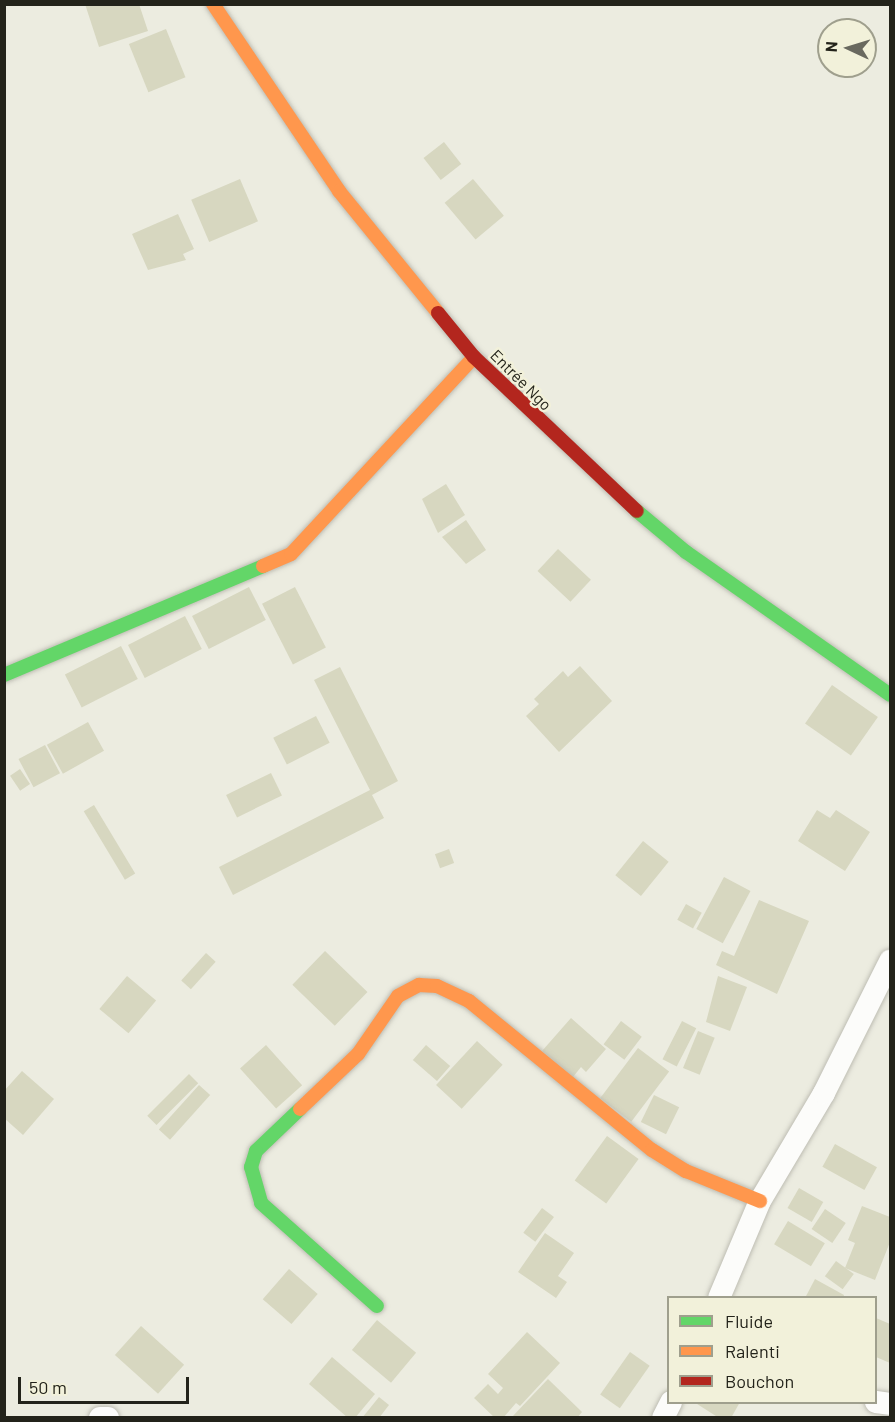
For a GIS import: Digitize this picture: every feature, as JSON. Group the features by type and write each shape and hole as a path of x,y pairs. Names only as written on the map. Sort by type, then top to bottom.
{"street":[{"name":"Entrée Ngo","path":"213,4 339,191 474,357 590,471 686,552 891,695"},
{"path":"4,675 291,554 474,357"},
{"path":"720,1296 760,1201 824,1093 891,961"},
{"path":"377,1306 261,1203 251,1167 256,1151 358,1054 398,996 419,986 437,986 469,1001 652,1150 686,1171 760,1201"},
{"path":"663,1418 670,1404"},
{"path":"100,1418 108,1418"}],"building":[{"path":"85,4 139,4 148,31 99,47"},
{"path":"166,29 185,77 148,92 129,44"},
{"path":"444,142 461,164 441,180 424,158"},
{"path":"240,179 258,221 209,242 191,200"},
{"path":"473,179 504,216 476,240 445,203"},
{"path":"178,214 194,249 183,254 186,260 148,270 132,234"},
{"path":"446,484 465,515 438,533 422,499"},
{"path":"466,520 486,550 466,564 442,537"},
{"path":"558,549 591,580 570,602 538,571"},
{"path":"249,587 266,620 209,649 192,616"},
{"path":"295,587 326,648 293,664 262,604"},
{"path":"185,616 202,649 145,678 128,645"},
{"path":"121,646 138,679 82,708 65,675"},
{"path":"580,666 612,701 559,752 526,716 539,704 534,699 563,671 568,677"},
{"path":"340,667 398,781 372,795 384,818 233,895 219,867 370,790 314,680"},
{"path":"832,685 878,717 851,756 805,724"},
{"path":"316,716 330,743 287,765 273,738"},
{"path":"88,722 104,751 63,774 47,745"},
{"path":"45,745 60,773 34,787 19,759"},
{"path":"20,769 30,784 20,791 10,776"},
{"path":"271,773 282,795 237,817 226,795"},
{"path":"94,805 135,874 125,880 84,811"},
{"path":"817,810 830,818 836,810 870,832 845,871 798,841"},
{"path":"643,841 669,862 641,896 615,875"},
{"path":"449,849 454,863 440,868 435,854"},
{"path":"724,877 750,891 723,943 696,929"},
{"path":"759,900 809,921 777,994 716,965 722,951 734,956"},
{"path":"686,904 702,913 693,928 677,920"},
{"path":"325,951 367,992 335,1026 292,985"},
{"path":"206,953 216,962 191,989 181,980"},
{"path":"127,976 156,1000 128,1033 99,1009"},
{"path":"718,976 747,987 730,1031 706,1022"},
{"path":"571,1018 606,1049 586,1072 581,1067 573,1077 542,1051"},
{"path":"621,1021 642,1037 624,1060 604,1044"},
{"path":"682,1021 696,1028 677,1067 662,1059"},
{"path":"698,1031 715,1038 700,1075 683,1068"},
{"path":"477,1041 503,1065 462,1109 436,1085"},
{"path":"266,1045 302,1085 276,1109 240,1068"},
{"path":"426,1045 450,1066 437,1081 413,1060"},
{"path":"638,1048 669,1071 631,1122 600,1098"},
{"path":"22,1071 54,1099 23,1135 4,1118 4,1091"},
{"path":"189,1074 198,1083 156,1125 147,1116"},
{"path":"199,1085 210,1095 170,1140 159,1130"},
{"path":"654,1095 679,1107 666,1134 641,1122"},
{"path":"607,1136 639,1159 606,1203 575,1180"},
{"path":"835,1144 877,1167 864,1190 822,1167"},
{"path":"799,1188 823,1202 812,1222 788,1208"},
{"path":"862,1206 890,1217 890,1242 875,1280 845,1268 855,1243 848,1240"},
{"path":"542,1208 554,1217 535,1242 523,1233"},
{"path":"825,1209 846,1223 832,1243 812,1229"},
{"path":"788,1221 825,1243 811,1266 774,1244"},
{"path":"545,1233 574,1253 558,1276 567,1282 556,1298 518,1272"},
{"path":"836,1261 854,1274 843,1289 825,1276"},
{"path":"289,1269 318,1294 291,1324 263,1299"},
{"path":"815,1279 844,1295 844,1296 806,1296"},
{"path":"877,1318 890,1324 890,1363 877,1357"},
{"path":"377,1320 416,1353 391,1383 352,1350"},
{"path":"141,1326 184,1365 158,1394 115,1355"},
{"path":"527,1332 560,1363 520,1406 516,1403 503,1418 495,1418 474,1398 488,1384 498,1394 503,1388 488,1374"},
{"path":"630,1352 650,1366 620,1408 600,1395"},
{"path":"332,1357 375,1394 355,1418 348,1418 309,1384"},
{"path":"548,1379 582,1412 577,1418 511,1418"},
{"path":"379,1397 389,1405 379,1418 362,1418"},
{"path":"697,1404 739,1404 731,1418 719,1418"}],"traffic: fast":[{"path":"637,511 686,552 890,695"},
{"path":"4,675 263,566"},
{"path":"300,1109 256,1151 251,1167 261,1203 377,1306"}],"traffic: slow":[{"path":"213,4 339,191 438,313"},
{"path":"263,566 291,554 474,357"},
{"path":"300,1109 358,1054 398,996 419,985 437,986 469,1001 652,1150 686,1171 760,1201"}],"traffic: jam":[{"path":"438,313 474,357 637,511"}]}
